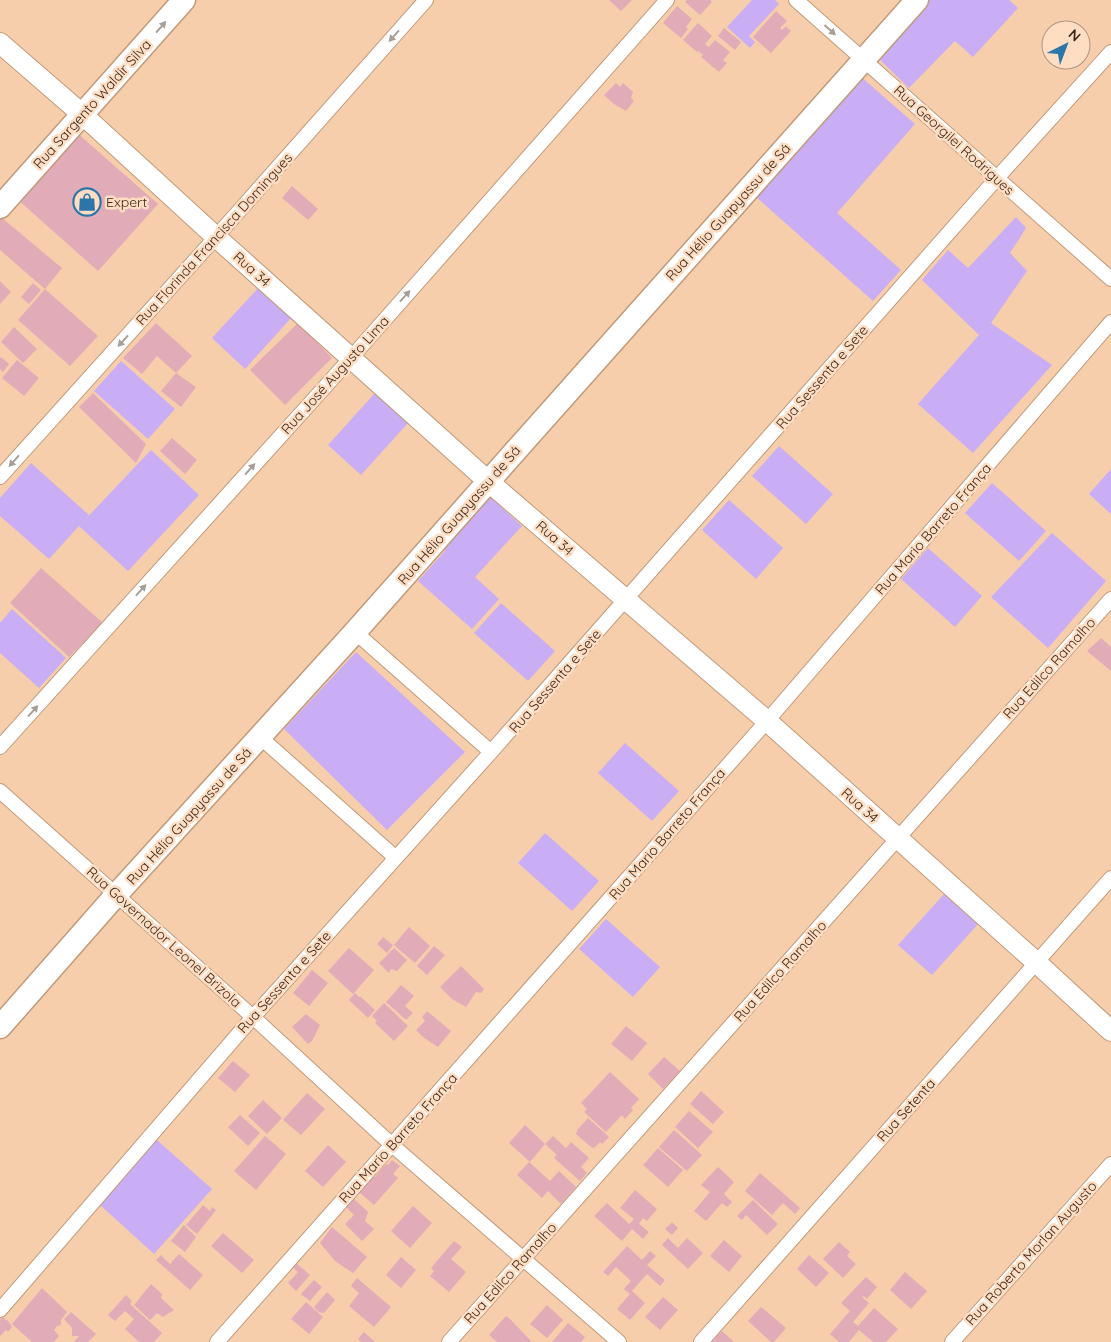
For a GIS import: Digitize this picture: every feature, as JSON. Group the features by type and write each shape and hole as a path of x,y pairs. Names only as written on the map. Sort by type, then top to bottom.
{"main road":[{"name":"Rua Sargento Waldir Silva","path":"0,207 184,0"},
{"name":"Rua Hélio Guapyassu de Sá","path":"0,1027 116,895 489,482 917,0"}],"street":[{"name":"Rua Florinda Francisca Domingues","path":"0,477 426,0"},
{"name":"Rua José Augusto Lima","path":"0,747 351,358 667,0"},
{"name":"Rua Georgilei Rodrigues","path":"796,0 1111,279"},
{"name":"Rua 34","path":"0,43 83,115 489,482 767,721 1111,1031"},
{"name":"Rua Sessenta e Sete","path":"0,1310 253,1017 491,752 997,178 1111,52"},
{"name":"Rua Mario Barreto França","path":"217,1342 767,721 1111,322"},
{"name":"Rua Edilco Ramalho","path":"449,1342 1111,599"},
{"path":"355,632 491,752"},
{"path":"260,737 396,858"},
{"name":"Rua Governador Leonel Brizola","path":"0,792 253,1017 392,1145 619,1342"},
{"name":"Rua Setenta","path":"701,1342 1111,878"},
{"name":"Rua Roberto Morlan Augusto","path":"952,1342 1111,1164"}],"shaded area":[{"path":"752,0 775,0 779,4 749,36 755,42 750,48 727,27"},
{"path":"928,0 1009,0 1018,8 973,57 955,41 909,88 879,59"},
{"path":"860,76 915,124 837,213 901,270 873,301 755,196"},
{"path":"1016,217 1026,228 1010,253 1027,271 991,323 1052,365 973,453 918,404 979,335 922,280 948,250 968,268"},
{"path":"259,287 292,317 245,369 212,338"},
{"path":"121,361 175,409 148,439 94,391"},
{"path":"375,393 408,423 361,475 328,445"},
{"path":"779,446 833,494 806,524 752,476"},
{"path":"151,450 199,495 128,571 79,526"},
{"path":"31,463 89,515 49,559 0,516 0,498"},
{"path":"1111,469 1111,514 1089,494"},
{"path":"992,483 1046,531 1019,561 965,513"},
{"path":"488,495 522,526 475,577 499,599 472,629 418,581 445,551 442,547"},
{"path":"729,500 783,548 756,579 702,530"},
{"path":"1052,533 1106,581 1048,648 991,597"},
{"path":"928,548 982,596 955,627 901,579"},
{"path":"501,603 555,651 528,681 474,633"},
{"path":"12,609 66,658 39,688 0,653 0,623"},
{"path":"356,652 465,752 387,830 284,729"},
{"path":"625,743 679,791 652,821 598,773"},
{"path":"545,833 599,881 572,911 518,863"},
{"path":"945,893 979,923 932,975 898,945"},
{"path":"606,919 660,967 633,997 579,949"},
{"path":"157,1140 212,1189 154,1254 99,1204"}],"building":[{"path":"609,0 632,0 621,11"},
{"path":"687,0 710,0 712,2 700,15 685,2"},
{"path":"677,6 692,19 686,27 688,29 681,38 663,23"},
{"path":"776,11 787,21 780,28 782,30 786,26 791,31 771,53 753,37"},
{"path":"698,23 712,36 705,44 709,47 715,40 730,52 723,60 727,63 719,72 701,57 703,55 683,40"},
{"path":"724,28 741,42 735,50 718,36"},
{"path":"616,83 620,87 623,83 633,92 631,98 634,101 626,111 604,95"},
{"name":"Expert","path":"76,132 158,204 98,271 17,199"},
{"path":"292,186 318,209 308,220 282,198"},
{"path":"2,218 62,268 45,289 0,250 0,220"},
{"path":"0,281 11,292 0,304"},
{"path":"33,283 41,290 29,304 21,297"},
{"path":"45,289 98,336 70,366 18,320"},
{"path":"156,323 192,356 176,373 157,356 142,374 123,358"},
{"path":"298,323 332,358 285,405 250,370"},
{"path":"14,327 37,349 23,363 1,342"},
{"path":"1,357 9,364 3,372 0,369"},
{"path":"17,360 39,378 24,396 2,378"},
{"path":"176,373 196,387 181,407 161,391"},
{"path":"93,393 146,444 136,463 79,407"},
{"path":"172,438 197,460 185,474 160,451"},
{"path":"41,568 103,623 69,657 10,603"},
{"path":"1101,638 1111,647 1111,671 1087,651"},
{"path":"409,927 430,946 415,963 394,945"},
{"path":"383,937 393,945 387,953 377,944"},
{"path":"434,946 445,955 427,975 417,966"},
{"path":"349,948 374,970 353,994 328,971"},
{"path":"394,948 407,960 397,971 391,969 389,973 379,963"},
{"path":"461,966 484,989 481,993 476,992 466,1007 452,999 440,987"},
{"path":"312,970 328,983 309,1006 293,993"},
{"path":"401,985 414,996 405,1006 413,1013 406,1020 386,1002"},
{"path":"355,993 375,1010 368,1018 349,1000"},
{"path":"384,1003 408,1026 394,1041 375,1023 377,1021 372,1016"},
{"path":"427,1011 451,1031 438,1047 416,1030 425,1021 422,1017"},
{"path":"306,1014 320,1025 312,1041 308,1044 292,1027"},
{"path":"626,1026 647,1043 632,1061 611,1044"},
{"path":"664,1057 680,1071 663,1089 648,1074"},
{"path":"233,1061 250,1075 235,1092 218,1078"},
{"path":"610,1072 639,1099 625,1119 622,1115 606,1132 584,1112 587,1109 581,1103"},
{"path":"701,1091 724,1112 713,1124 690,1104"},
{"path":"307,1093 325,1109 301,1135 283,1120"},
{"path":"263,1100 282,1118 267,1134 248,1116"},
{"path":"689,1111 713,1132 698,1148 675,1127"},
{"path":"240,1115 260,1133 248,1146 228,1127"},
{"path":"588,1118 609,1137 602,1144 600,1142 594,1148 576,1134"},
{"path":"525,1125 545,1144 530,1162 509,1143"},
{"path":"674,1130 702,1155 687,1171 659,1147"},
{"path":"265,1136 286,1154 256,1190 234,1171"},
{"path":"553,1136 566,1148 571,1142 589,1158 581,1167 587,1173 580,1181 554,1158 557,1155 545,1144"},
{"path":"328,1145 346,1162 323,1187 305,1171"},
{"path":"658,1148 683,1170 668,1187 643,1165"},
{"path":"392,1160 400,1166 393,1174 398,1178 374,1205 359,1192 373,1175 375,1177"},
{"path":"529,1162 550,1181 559,1171 576,1187 561,1204 548,1191 542,1198 517,1175"},
{"path":"718,1167 734,1182 724,1194 732,1202 727,1207 722,1203 706,1221 694,1211 710,1192 701,1185"},
{"path":"760,1173 800,1208 795,1214 783,1203 772,1215 745,1191"},
{"path":"635,1190 657,1209 647,1221 643,1218 639,1224 649,1232 643,1239 632,1229 622,1241 594,1216 607,1203 629,1224 634,1219 620,1208"},
{"path":"351,1196 368,1212 365,1221 374,1229 362,1241 345,1224 354,1215 343,1204"},
{"path":"753,1200 778,1224 767,1235 746,1215 742,1220 737,1216"},
{"path":"203,1205 210,1211 212,1207 216,1210 197,1234 186,1225"},
{"path":"413,1206 432,1223 410,1248 391,1231"},
{"path":"672,1222 678,1228 672,1235 665,1229"},
{"path":"184,1225 196,1237 185,1252 171,1241"},
{"path":"332,1227 367,1257 353,1273 335,1261 320,1243"},
{"path":"223,1233 254,1260 242,1273 211,1246"},
{"path":"668,1238 678,1248 687,1238 703,1253 688,1269 662,1245"},
{"path":"724,1240 742,1256 729,1272 710,1256"},
{"path":"454,1241 462,1247 451,1259 466,1272 449,1292 430,1276 434,1271 431,1268"},
{"path":"839,1242 850,1252 847,1256 856,1264 843,1278 823,1259"},
{"path":"627,1246 642,1260 650,1251 656,1256 647,1265 665,1280 660,1286 647,1274 632,1291 645,1303 630,1320 617,1309 630,1294 624,1289 631,1281 616,1267 608,1276 603,1272"},
{"path":"179,1254 203,1275 190,1290 156,1260 161,1255 170,1264"},
{"path":"809,1255 829,1273 816,1287 797,1269"},
{"path":"401,1257 416,1270 401,1288 386,1275"},
{"path":"295,1262 310,1275 296,1291 288,1283 298,1272 291,1266"},
{"path":"905,1272 927,1291 911,1309 890,1290"},
{"path":"866,1277 877,1287 867,1299 864,1296 862,1297 869,1303 853,1322 858,1326 874,1308 898,1329 886,1342 873,1342 859,1330 849,1342 839,1342 830,1334 850,1311 841,1303"},
{"path":"357,1278 391,1307 374,1327 349,1306 359,1293 351,1286"},
{"path":"314,1280 322,1287 310,1301 301,1294"},
{"path":"151,1284 162,1294 161,1298 174,1310 163,1317 157,1313 150,1320 134,1305"},
{"path":"42,1288 67,1312 61,1320 61,1325 57,1326 54,1330 59,1336 54,1342 32,1342 12,1324"},
{"path":"327,1292 335,1300 324,1313 319,1312 314,1307"},
{"path":"126,1295 132,1301 130,1304 162,1333 154,1342 139,1342 125,1329 134,1319 125,1311 115,1321 108,1315"},
{"path":"663,1297 678,1310 660,1330 645,1317"},
{"path":"306,1302 323,1317 309,1334 291,1319"},
{"path":"547,1305 563,1320 547,1338 530,1324"},
{"path":"761,1307 786,1328 774,1342 771,1342 748,1321"},
{"path":"71,1312 96,1334 88,1342 74,1342 79,1336 72,1336 72,1328 64,1319"},
{"path":"506,1316 532,1342 497,1342 489,1335"},
{"path":"2,1317 12,1327 8,1332 6,1330 0,1336 0,1320"},
{"path":"568,1323 585,1337 581,1342 552,1342"},
{"path":"722,1331 734,1342 712,1342"},
{"path":"364,1332 375,1342 361,1342 358,1339"}],"place":[{"name":"Expert","path":"87,202"}]}
